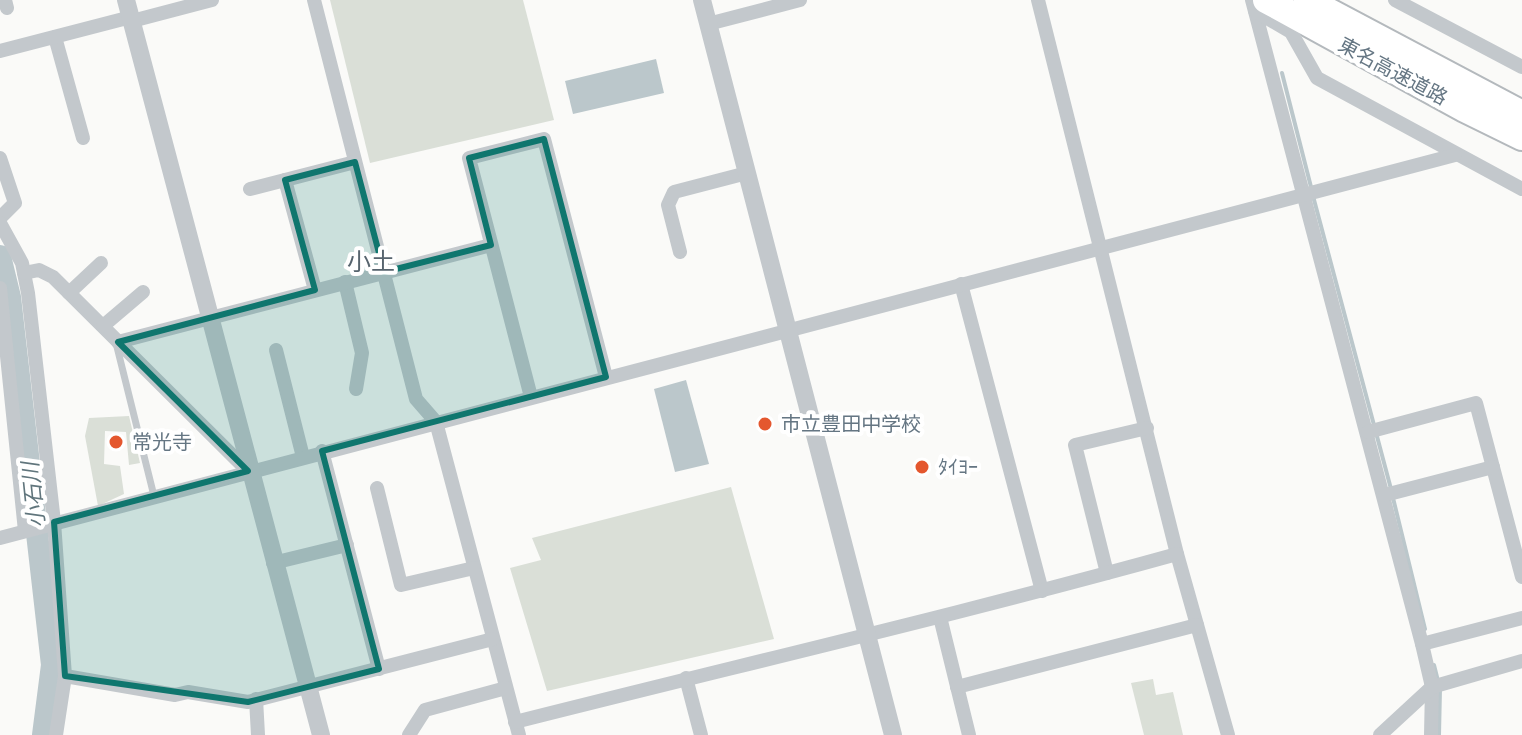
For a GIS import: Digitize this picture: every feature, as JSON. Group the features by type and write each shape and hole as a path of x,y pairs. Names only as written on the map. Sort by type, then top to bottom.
{"highway":[{"name":"東名高速道路","path":"1307,0 1522,114"},
{"name":"東名高速道路","path":"1258,4 1522,137"}],"street":[{"path":"0,51 130,13 212,0"},
{"path":"314,0 416,399 436,422 517,729 686,678 866,632 940,617 1177,554"},
{"path":"702,0 893,735"},
{"path":"708,24 800,0"},
{"path":"1038,0 1177,554 1228,735"},
{"path":"1395,0 1522,67"},
{"path":"1258,4 1291,32 1317,78 1522,189"},
{"path":"1258,4 1304,194 1422,644 1432,687 1431,735"},
{"path":"130,13 248,471 321,735"},
{"path":"55,37 83,138"},
{"path":"531,397 469,158 544,139 606,377"},
{"path":"0,538 1455,155"},
{"path":"0,158 15,203 0,220 24,273 51,523 65,676 56,735"},
{"path":"250,189 355,162"},
{"path":"680,252 668,205 674,192 747,173"},
{"path":"285,180 315,290"},
{"path":"118,342 491,245"},
{"path":"69,293 101,263"},
{"path":"24,273 46,271 248,471"},
{"path":"345,282 362,353 356,389"},
{"path":"961,284 1042,591"},
{"path":"0,288 25,531"},
{"path":"103,326 143,292"},
{"path":"276,350 303,457"},
{"path":"1368,432 1476,403 1517,540 1522,577"},
{"path":"1107,573 1075,445 1147,428"},
{"path":"322,451 379,669"},
{"path":"1385,495 1493,467"},
{"path":"377,488 401,585 474,568"},
{"path":"273,563 347,545"},
{"path":"940,617 969,735"},
{"path":"1422,644 1522,618"},
{"path":"957,687 1197,625"},
{"path":"65,676 175,695 188,692 248,702 493,639"},
{"path":"1380,735 1432,687 1522,661"},
{"path":"686,678 701,735"},
{"path":"409,735 425,710 506,688"},
{"path":"256,699 258,735"}],"lane":[{"path":"118,342 114,344 154,496"}],"highlighted area":[{"path":"544,139 606,377 322,451 379,669 248,702 65,676 54,522 248,471 118,342 315,290 285,180 355,162 384,272 491,245 469,158"}],"shaded area":[{"path":"330,0 523,0 554,120 370,163"},
{"path":"656,59 664,93 573,114 565,81"},
{"path":"686,380 709,464 675,472 654,389"},
{"path":"129,416 140,463 129,465 126,432 105,431 104,464 120,466 124,494 98,506 85,436 89,418"},
{"path":"731,487 774,639 547,691 510,568 541,560 532,538"},
{"path":"1153,679 1156,695 1173,692 1183,735 1144,735 1131,683"}],"waterway":[{"path":"1282,73 1311,187"},
{"path":"1313,196 1391,489"},
{"name":"小石川","path":"0,256 10,297 52,665 43,735"},
{"path":"1393,498 1425,629"},
{"path":"1434,665 1440,689 1439,735"}],"place":[{"name":"市立豊田中学校","path":"765,424"},
{"name":"常光寺","path":"116,442"},
{"name":"ﾀｲﾖｰ","path":"922,467"}],"district":[{"name":"小土","path":"371,262"}]}
